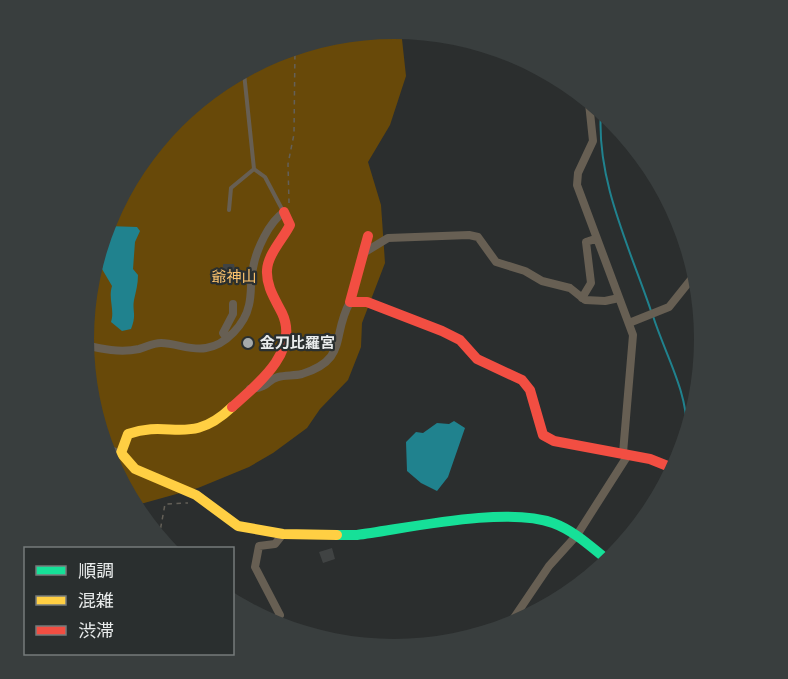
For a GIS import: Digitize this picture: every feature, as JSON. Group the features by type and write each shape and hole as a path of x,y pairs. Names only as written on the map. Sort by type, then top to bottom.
{"street":[{"path":"517,614 549,566 577,535 626,454 633,335 595,239 577,185 578,173 593,141 590,112"},
{"path":"93,348 118,351 138,349 155,343 177,343 191,349 207,348 227,338 239,327 249,306 252,268 257,254 277,216 284,212 290,225 266,270 271,292 288,323 288,344 281,356 249,389 220,418 204,428 191,432 141,428 128,434 121,453 135,469 196,495 238,526 283,534 357,535 515,515 553,523 577,535 602,556"},
{"path":"365,252 388,238 469,235 478,237 496,262 525,271 542,281 570,288 582,298 605,301 619,298"},
{"path":"249,389 265,387 276,377 300,374 330,360 338,345 343,315 350,302 368,236"},
{"path":"582,298 591,283 585,246 586,242 595,239"},
{"path":"629,323 669,307 689,282"},
{"path":"350,302 368,302 442,331 460,340 477,359 522,380 534,399 543,435 554,441 650,459 667,466"},
{"path":"227,338 224,333 233,314 233,304"},
{"path":"278,617 280,615 255,567 259,546 276,544 283,534"}],"lane":[{"path":"245,79 254,169 265,177 284,212"},
{"path":"229,210 231,188 254,169"},
{"path":"114,450 121,453"}],"path":[{"path":"284,212 289,204 288,164 294,134 295,56"},
{"path":"161,528 165,504 193,502 196,495"}],"green space":[{"name":"爺神山","path":"402,39 406,76 390,125 368,162 381,205 385,263 362,323 361,347 348,380 320,409 307,428 273,453 249,467 198,488 142,503 124,472 109,436 96,379 94,320 99,281 109,243 124,207 144,173 168,141 211,101 244,79 279,62 316,49 355,42"}],"water":[{"path":"116,226 137,227 140,231 135,242 133,269 138,275 134,320 131,329 122,331 111,322 112,286 102,269"},
{"path":"454,421 465,428 448,477 437,491 421,483 407,471 406,442 416,432 423,433 437,423 449,424"}],"building":[{"path":"223,264 234,264 237,278 223,278"},
{"path":"332,548 335,559 323,563 319,552"}],"waterway":[{"path":"601,122 604,162 609,187 624,237 651,311"},
{"path":"653,316 679,387 685,412"}],"traffic: fast":[{"path":"337,535 357,535 484,517 534,518 569,530 602,556"}],"traffic: slow":[{"path":"232,407 204,426 180,430 143,430 128,434 121,453 135,469 196,495 238,526 283,534 337,535"}],"traffic: jam":[{"path":"232,407 274,366 285,340 286,327 269,287 267,276 268,264 273,252 290,225 284,212"},
{"path":"368,236 350,302 367,302 442,331 460,340 477,359 522,380 530,390 543,435 554,441 650,459 667,466"}],"place":[{"name":"金刀比羅宮","path":"248,343"}]}
